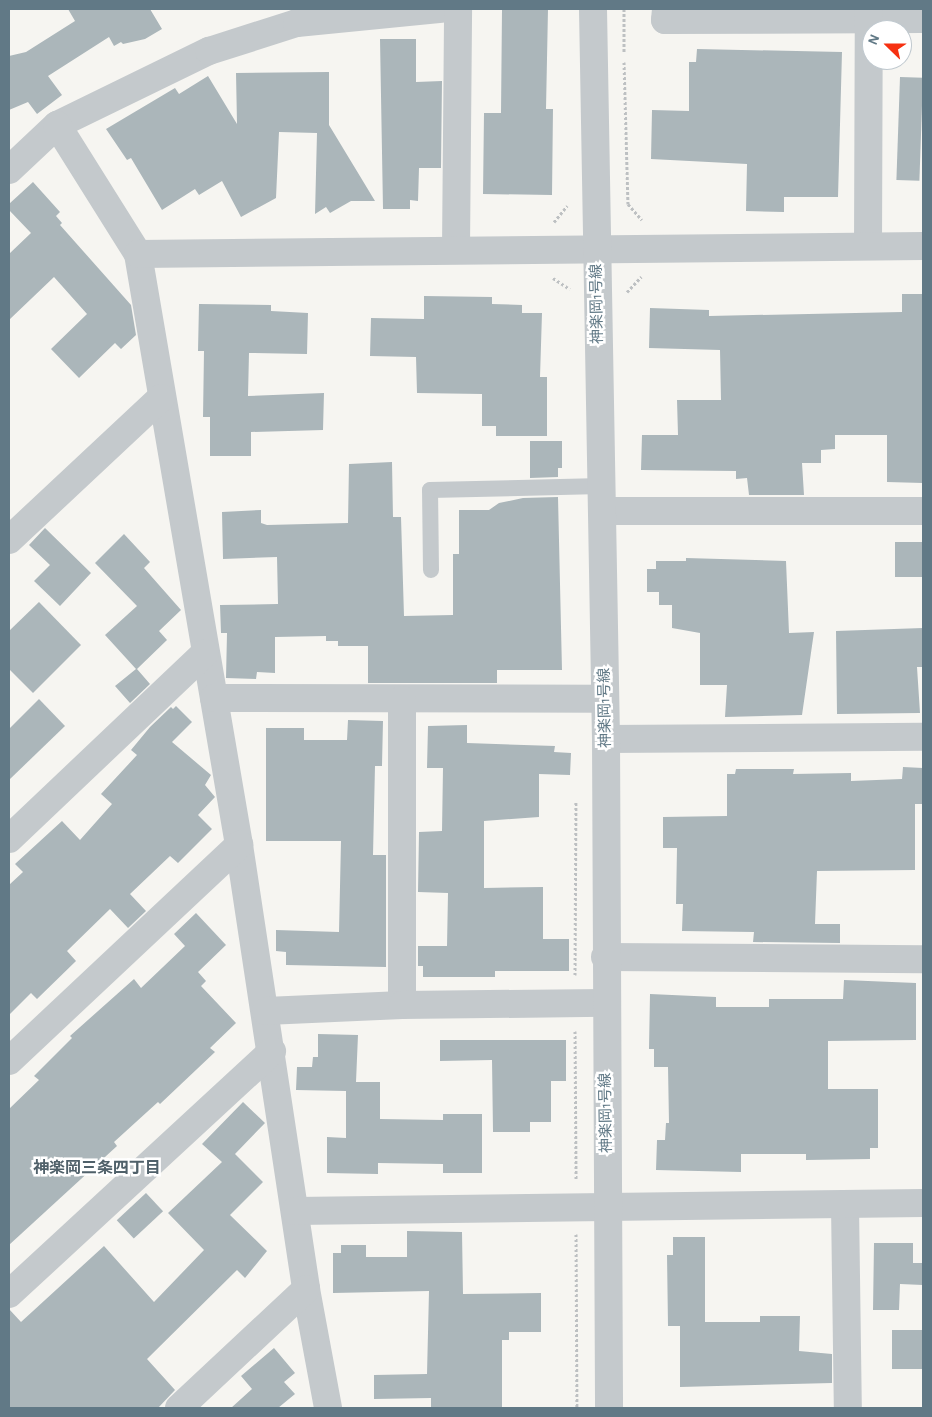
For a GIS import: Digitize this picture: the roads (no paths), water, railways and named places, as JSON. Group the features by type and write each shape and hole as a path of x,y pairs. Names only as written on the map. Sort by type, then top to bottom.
{"street":[{"path":"9,170 57,125 209,51 297,23 441,9"},
{"path":"456,249 458,9"},
{"name":"神楽岡1号線","path":"593,9 606,739 605,1003 609,1408"},
{"path":"666,9 665,20 869,14 923,19"},
{"path":"868,246 869,14"},
{"path":"57,125 138,254 161,398 239,845 266,1011 306,1289 328,1408"},
{"path":"138,254 456,249 923,246"},
{"path":"9,540 161,398"},
{"path":"602,498 923,511"},
{"path":"9,839 205,653"},
{"path":"214,698 402,700 604,699"},
{"path":"402,700 402,1005"},
{"path":"606,739 923,736"},
{"path":"9,1060 239,845"},
{"path":"605,958 923,959"},
{"path":"266,1011 402,1005 605,1003"},
{"path":"9,1294 272,1051"},
{"path":"295,1211 923,1203"},
{"path":"845,1204 848,1408"},
{"path":"178,1408 306,1289"}],"lane":[{"path":"431,570 430,490 602,498"}],"district":[{"name":"神楽岡三条四丁目","path":"97,1168"}]}
